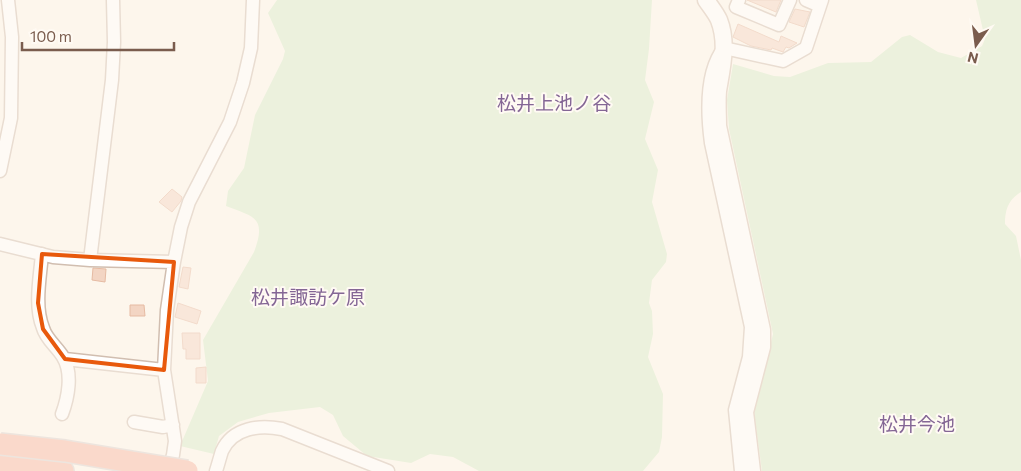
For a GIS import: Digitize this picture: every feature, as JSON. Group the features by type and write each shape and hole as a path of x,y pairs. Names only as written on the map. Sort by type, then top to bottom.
{"highway":[{"path":"0,444 65,451 187,471"},
{"path":"0,463 63,471"}],"street":[{"path":"0,171 11,118 5,82 12,37 8,0"},
{"path":"90,260 112,80 114,42 113,0"},
{"path":"168,471 176,441 164,370 167,310 174,262 181,227 190,202 230,122 243,83 250,48 253,0"},
{"path":"706,0 719,19 724,48 718,92 718,126 762,330 762,347 745,412 752,471"},
{"path":"739,0 736,7 779,26 790,0"},
{"path":"724,48 783,61 806,48 821,3 806,0"},
{"path":"724,48 717,57 707,112 711,142 751,327 749,357 735,410 741,471"},
{"path":"0,244 42,254 90,260 174,262"},
{"path":"42,254 38,303 43,329 65,359 68,378 68,400 62,414"},
{"path":"65,359 164,370"},
{"path":"134,422 162,427 172,425"},
{"path":"216,471 223,450 233,437 248,429 264,426 282,429 388,471"}],"highlighted area":[{"path":"42,254 174,262 164,370 65,359 43,329 38,303"}],"green space":[{"path":"277,0 652,0 645,80 654,102 645,139 658,170 652,202 667,254 666,262 652,280 649,303 652,311 653,334 648,357 663,394 662,437 659,452 643,471 479,471 453,457 430,454 411,463 367,456 343,436 333,415 320,407 269,413 238,422 219,436 214,454 180,446 208,381 203,340 254,252 258,240 258,225 255,220 251,216 226,206 228,191 244,168 255,115 283,59 285,51 268,13"},
{"path":"976,0 1021,0 1021,192 1013,198 1008,206 1005,224 1016,236 1021,260 1021,471 762,471 754,412 773,334 729,129 727,100 733,64 774,76 790,77 828,63 871,62 902,37 910,35 938,52 961,58 982,46 985,39"}],"building":[{"path":"747,0 781,0 776,12"},
{"path":"795,9 810,12 804,27 789,22"},
{"path":"738,24 779,42 781,36 797,43 789,48 786,47 783,52 772,48 771,50 751,46 733,37"},
{"path":"172,189 182,197 172,212 159,202"},
{"path":"183,267 191,268 188,289 179,287"},
{"path":"93,268 106,269 105,282 92,280"},
{"path":"178,303 201,311 197,324 175,317"},
{"path":"130,305 144,305 145,316 130,316"},
{"path":"182,333 200,333 200,359 186,359 186,349 183,349"},
{"path":"206,367 206,383 196,383 196,368"}],"district":[{"name":"松井上池ノ谷","path":"554,103"},
{"name":"松井諏訪ケ原","path":"308,297"},
{"name":"松井今池","path":"917,424"}]}
